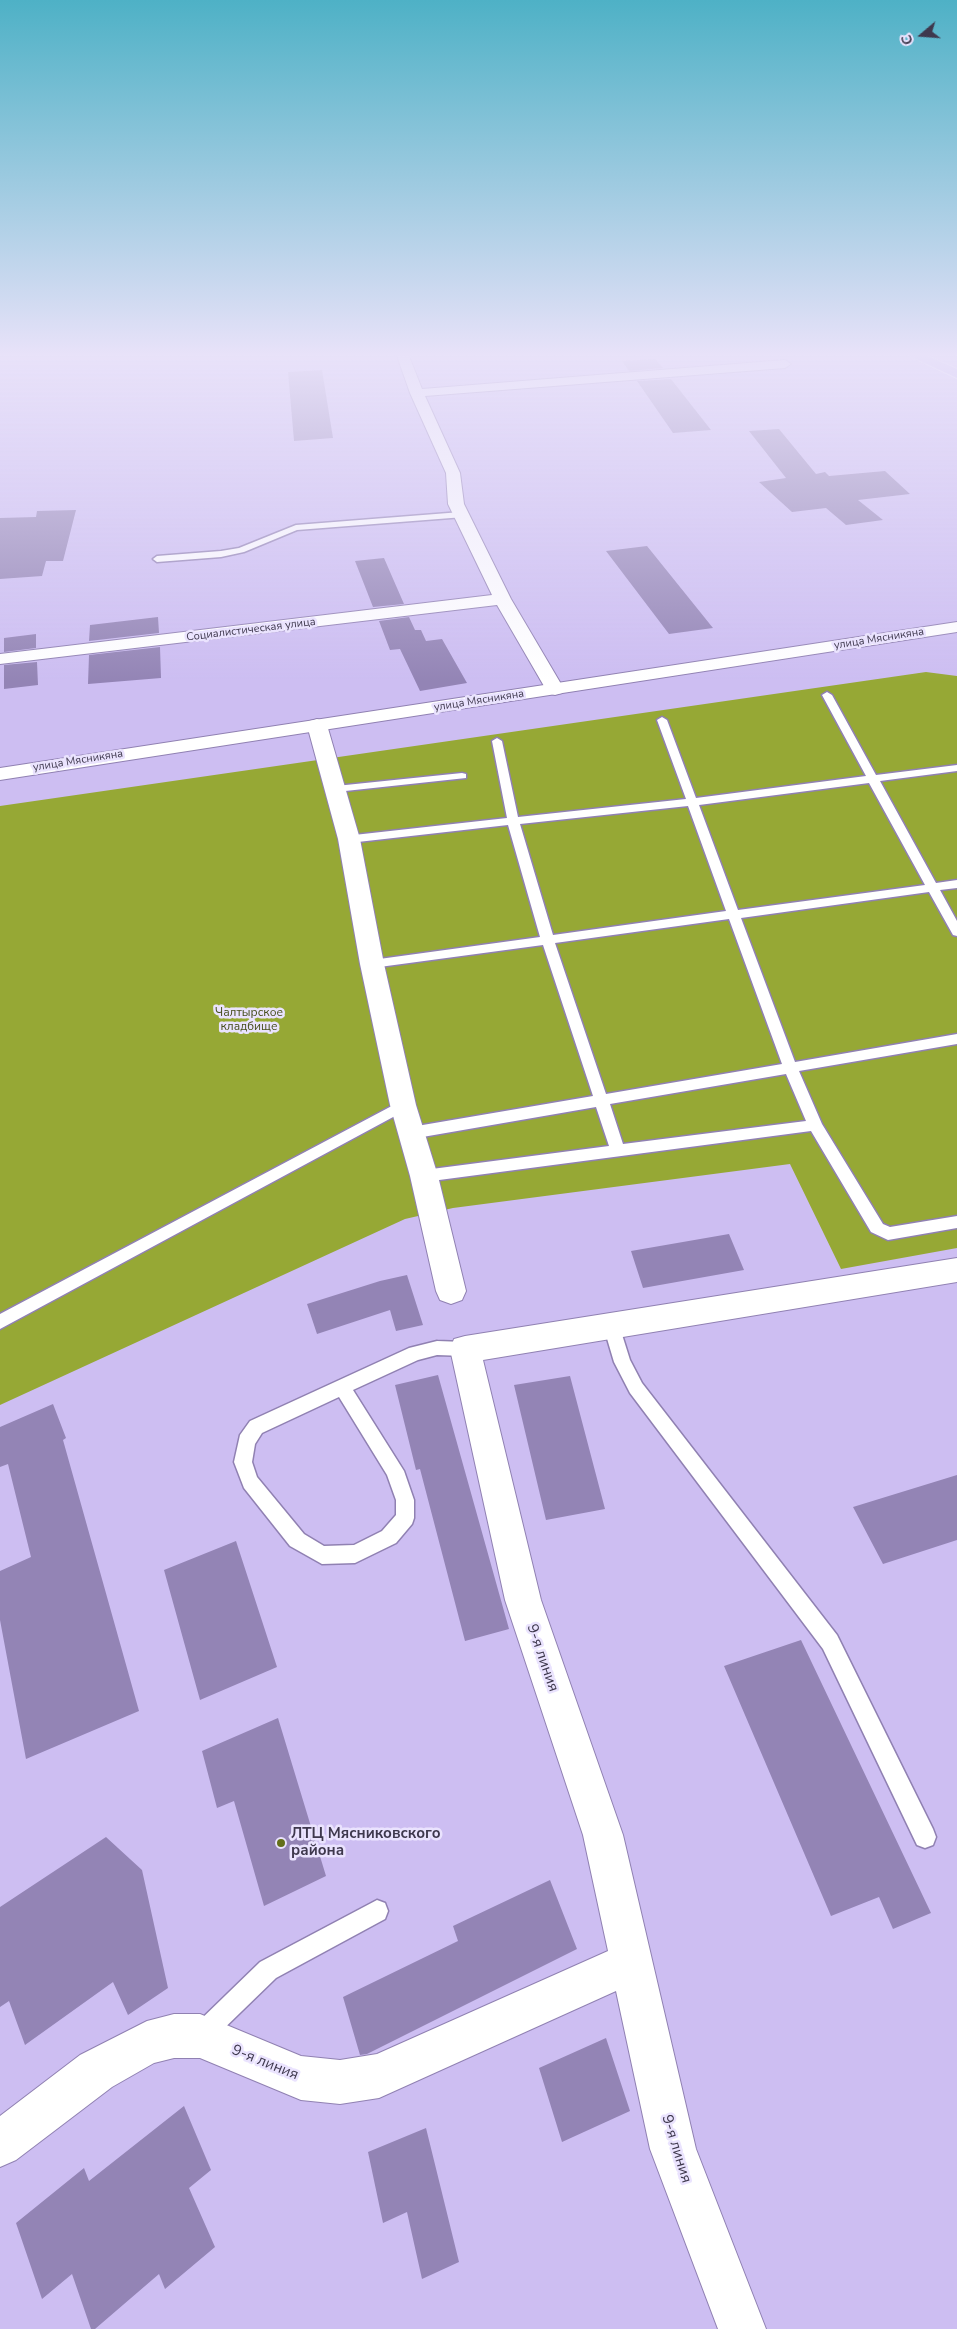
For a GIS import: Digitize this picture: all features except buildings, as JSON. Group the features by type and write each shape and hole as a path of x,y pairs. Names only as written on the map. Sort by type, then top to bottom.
{"street":[{"path":"449,465 453,473 456,504 461,515 502,598 555,689"},
{"name":"Социалистическая улица","path":"0,659 241,632 502,598"},
{"name":"улица Мясникяна","path":"0,774 957,627"},
{"path":"317,725 349,839 372,964 403,1105 424,1176 451,1291"},
{"path":"465,1350 957,1270"},
{"name":"9-я линия","path":"465,1350 522,1600 603,1835 673,2149 742,2329"},
{"name":"9-я линия","path":"0,2144 96,2071 146,2044 174,2036 200,2036 301,2078 340,2082 350,2081 379,2076 630,1963"}],"lane":[{"path":"157,559 221,554 241,550 270,540 285,531 302,527 461,515"},
{"path":"827,695 957,932"},
{"path":"662,720 790,1067 815,1125 878,1228 888,1234 957,1222"},
{"path":"497,741 514,821 548,941 618,1151"},
{"path":"349,839 692,802 957,768"},
{"path":"336,789 462,776"},
{"path":"372,964 957,884"},
{"path":"411,1133 603,1102 790,1067 957,1039"},
{"path":"0,1322 403,1105"},
{"path":"424,1176 815,1125"},
{"path":"611,1325 622,1362 636,1388 830,1642 925,1837"},
{"path":"342,1387 395,1471 405,1500 405,1518 389,1538 355,1554 322,1555 297,1540 250,1482 243,1462 246,1441 256,1427 415,1353 437,1348 465,1350"},
{"path":"200,2036 268,1970 378,1911"}],"green space":[{"name":"Чалтырское кладбище","path":"926,672 957,676 957,1248 841,1269 790,1164 453,1208 405,1219 0,1405 0,806"}],"place":[{"name":"ЛТЦ Мясниковского района","path":"281,1843"}]}
